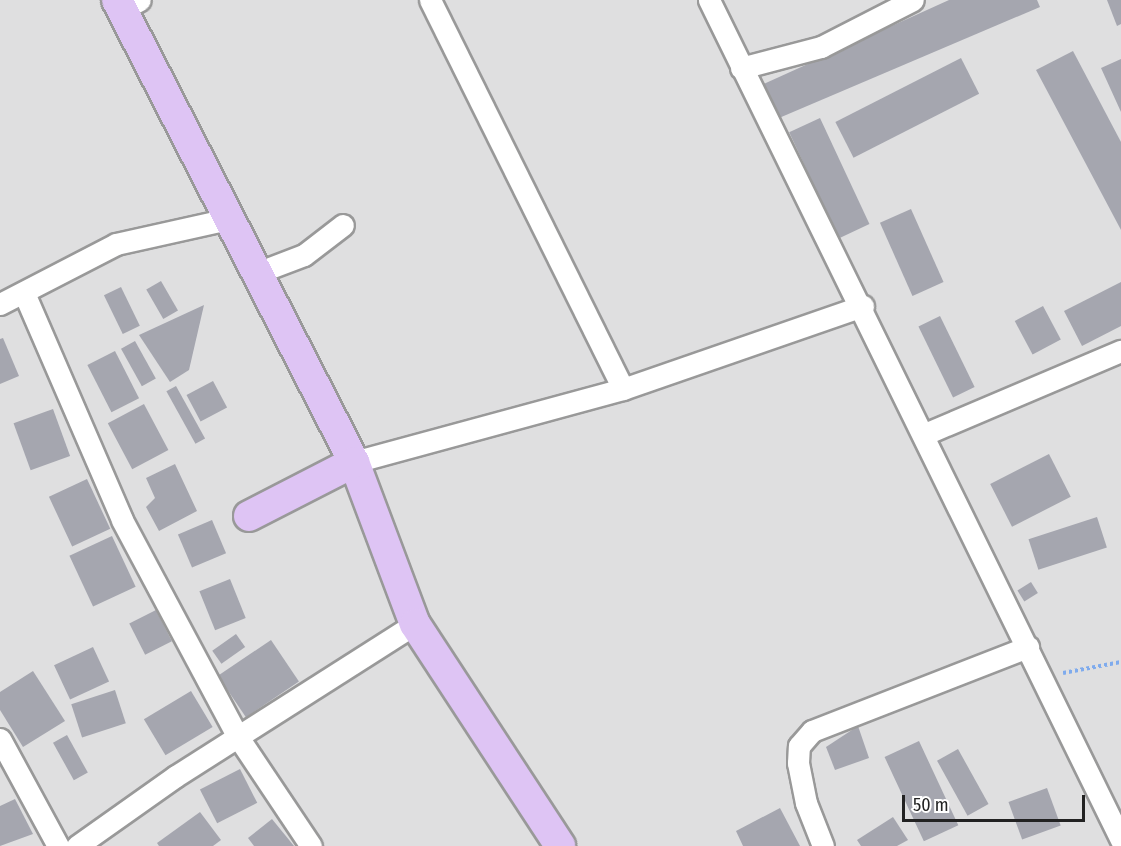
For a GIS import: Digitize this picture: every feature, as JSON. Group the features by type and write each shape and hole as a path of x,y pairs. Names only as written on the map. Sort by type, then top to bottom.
{"street":[{"path":"430,0 623,388"},
{"path":"709,0 925,434 1121,840"},
{"path":"741,68 820,47 913,0"},
{"path":"126,3 254,274 354,462 415,624 560,846"},
{"path":"0,304 116,244 229,219"},
{"path":"254,274 304,255 343,225"},
{"path":"24,292 122,519 238,737 311,846"},
{"path":"249,516 354,462 623,388 862,306"},
{"path":"925,434 1121,351"},
{"path":"77,846 238,737 415,624"},
{"path":"823,846 806,804 798,763 799,746 812,731 1028,646"},
{"path":"0,739 58,846"}],"path":[{"path":"1043,676 1121,662"}],"shaded area":[{"path":"0,0 1121,0 1121,846 0,846"}],"building":[{"path":"949,0 1037,0 1040,7 779,118 759,86"},
{"path":"1107,0 1121,0 1121,24 1117,26"},
{"path":"1073,51 1121,142 1121,230 1036,70"},
{"path":"961,58 979,94 854,158 835,122"},
{"path":"1121,59 1121,112 1101,68"},
{"path":"820,118 869,224 839,238 789,132"},
{"path":"911,209 944,282 912,296 880,223"},
{"path":"161,281 178,310 163,319 146,290"},
{"path":"1121,282 1121,326 1082,346 1064,311"},
{"path":"121,287 140,326 123,334 104,295"},
{"path":"204,305 189,370 170,382 139,335"},
{"path":"1043,306 1061,340 1033,355 1015,321"},
{"path":"940,316 975,387 953,398 918,327"},
{"path":"3,338 19,376 0,384 0,339"},
{"path":"135,341 156,379 142,386 121,349"},
{"path":"115,351 139,398 111,412 87,365"},
{"path":"213,381 227,407 201,422 187,395"},
{"path":"176,386 205,438 195,444 166,391"},
{"path":"144,404 168,450 132,469 108,423"},
{"path":"53,409 70,456 31,470 14,423"},
{"path":"1049,454 1071,497 1012,527 990,484"},
{"path":"175,464 197,511 159,531 146,507 155,498 146,478"},
{"path":"87,479 110,529 72,547 49,497"},
{"path":"1097,517 1107,547 1038,570 1029,539"},
{"path":"212,520 226,553 192,568 178,534"},
{"path":"112,536 136,587 93,607 69,556"},
{"path":"230,579 246,618 215,630 199,591"},
{"path":"1031,582 1038,593 1024,602 1017,590"},
{"path":"156,610 172,641 145,655 129,624"},
{"path":"236,634 245,647 221,664 212,651"},
{"path":"271,640 299,681 246,717 218,676"},
{"path":"93,647 109,681 70,700 54,665"},
{"path":"33,671 65,721 23,747 0,710 0,692"},
{"path":"115,690 126,723 82,738 71,704"},
{"path":"191,691 213,727 165,755 144,719"},
{"path":"858,726 869,758 835,770 826,747"},
{"path":"67,735 88,773 74,780 53,743"},
{"path":"919,741 958,825 924,841 885,757"},
{"path":"958,749 989,804 968,816 937,761"},
{"path":"240,769 257,803 217,823 200,789"},
{"path":"1047,788 1061,826 1022,840 1008,802"},
{"path":"15,799 33,834 0,846 0,806"},
{"path":"780,808 800,846 743,846 736,831"},
{"path":"200,812 221,840 213,846 159,846 157,843"},
{"path":"893,817 908,840 897,846 861,846 857,840"},
{"path":"272,819 294,846 254,846 248,838"}]}
